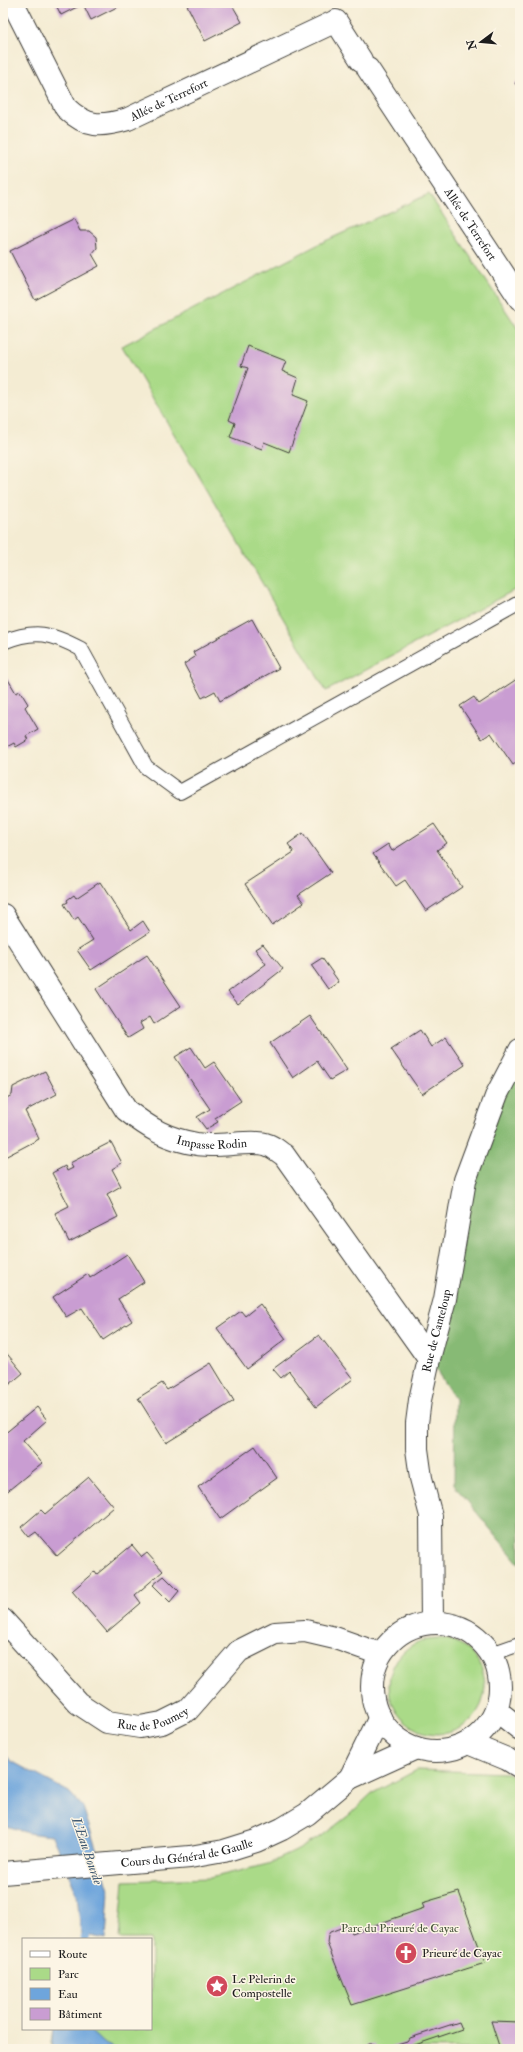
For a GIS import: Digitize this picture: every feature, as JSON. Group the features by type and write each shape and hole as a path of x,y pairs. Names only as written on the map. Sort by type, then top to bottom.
{"street":[{"name":"Allée de Terrefort","path":"13,3 66,108 75,117 99,125 110,124 128,119 336,21 520,299"},
{"name":"Impasse Rodin","path":"3,916 126,1110 150,1129 166,1137 199,1144 230,1145 253,1143 268,1145 284,1156 429,1359"},
{"name":"Rue de Canteloup","path":"432,1622 430,1516 421,1478 417,1449 418,1416 429,1359 445,1300 465,1180 497,1094 520,1050"},
{"name":"Rue de Poumey","path":"3,1620 78,1703 107,1722 140,1726 162,1722 188,1710 239,1651 275,1633 305,1631 335,1638 380,1654"},
{"path":"432,1622 450,1624 466,1630 480,1640 492,1654 499,1672 500,1692 496,1710 490,1724 468,1743 434,1752 416,1748 402,1741 389,1731 380,1718 374,1702 372,1686 374,1670 380,1654 390,1642 402,1632 416,1625 432,1622"},
{"path":"496,1710 520,1729"},
{"path":"350,1778 380,1718"},
{"path":"468,1743 520,1767"},
{"path":"350,1778 416,1748"},
{"name":"Cours du Général de Gaulle","path":"4,1873 190,1857 224,1851 256,1841 282,1829 307,1814 350,1778"}],"lane":[{"path":"3,642 21,635 42,634 62,639 81,649 146,767 180,792 520,603"},
{"path":"492,1654 520,1644"}],"green space":[{"path":"429,194 520,332 520,587 326,691 122,346 323,242"},
{"path":"520,1050 520,1565 454,1485 455,1399 429,1359 465,1180"},
{"path":"428,1638 446,1638 456,1641 464,1646 477,1659 482,1667 485,1677 485,1695 482,1705 471,1720 464,1726 456,1731 446,1734 428,1734 418,1731 410,1726 397,1713 392,1705 389,1695 389,1677 392,1667 397,1659 410,1646 418,1641"},
{"name":"Parc du Prieuré de Cayac","path":"417,1770 508,1773 520,1781 520,2049 51,2048 54,2030 152,2030 152,1938 119,1938 124,1881 210,1878 268,1864 296,1851 323,1835 348,1816 371,1794"}],"water":[{"path":"3,1752 11,1761 69,1792 83,1807 109,1890 106,1938 81,1934 77,1894 52,1836 27,1833 5,1825 3,1818"},
{"path":"54,2030 89,2030 103,2043 116,2049 52,2049"}],"building":[{"path":"55,3 120,3 121,5 91,20 83,4 61,15"},
{"path":"186,3 231,3 242,22 205,41"},
{"path":"520,80 520,91 515,83"},
{"path":"74,219 80,231 89,231 96,237 97,248 92,254 99,266 35,300 10,251"},
{"path":"248,346 286,361 282,371 298,378 293,395 308,401 289,452 264,442 262,449 230,437 235,423 229,420 248,368 241,366"},
{"path":"252,619 279,668 220,701 215,691 202,698 184,664 195,657 193,652"},
{"path":"3,671 16,693 20,691 28,704 25,707 38,729 26,736 28,740 16,747 14,743 3,749"},
{"path":"520,677 520,760 513,765 491,733 482,739 460,706 474,697 479,704"},
{"path":"434,824 447,843 437,850 462,887 426,911 405,880 396,886 373,854 388,844 392,851"},
{"path":"303,833 331,873 298,895 304,903 272,925 245,884 294,852 288,844"},
{"path":"100,882 131,930 143,921 150,932 91,970 77,950 93,940 78,917 74,920 64,904 74,895 76,898"},
{"path":"263,944 283,969 238,1004 228,992 266,964 255,949"},
{"path":"147,955 181,1006 154,1024 150,1017 140,1023 143,1029 128,1038 96,989"},
{"path":"322,958 339,982 328,989 311,965"},
{"path":"310,1016 347,1070 330,1080 317,1061 293,1078 270,1043"},
{"path":"420,1030 431,1047 446,1037 465,1065 422,1094 391,1049"},
{"path":"191,1047 205,1068 214,1062 241,1101 215,1118 218,1122 206,1129 197,1117 210,1109 175,1057"},
{"path":"45,1071 57,1094 25,1111 39,1139 3,1158 3,1100 12,1095 13,1087"},
{"path":"111,1142 122,1163 112,1169 121,1186 107,1194 118,1217 69,1242 55,1213 69,1206 52,1173 65,1166 67,1171 73,1168 70,1163"},
{"path":"127,1254 144,1282 118,1299 132,1321 103,1340 82,1308 66,1317 53,1297 88,1274 90,1278"},
{"path":"260,1304 286,1339 247,1369 217,1328 241,1311 245,1316"},
{"path":"319,1335 353,1379 316,1407 289,1371 281,1378 273,1369"},
{"path":"3,1349 23,1373 3,1390"},
{"path":"211,1363 234,1401 166,1443 138,1398 162,1383 167,1390"},
{"path":"37,1407 47,1420 23,1441 42,1463 4,1494 3,1435"},
{"path":"255,1446 277,1478 220,1519 198,1487"},
{"path":"89,1477 114,1507 57,1556 36,1532 29,1537 21,1527 41,1510 45,1514"},
{"path":"132,1545 142,1557 147,1553 163,1571 135,1595 141,1603 107,1632 72,1591 95,1571 97,1574"},
{"path":"164,1576 179,1591 170,1602 153,1585"},
{"name":"Prieuré de Cayac","path":"459,1892 485,1963 352,2005 327,1943 330,1932 346,1926 350,1928 352,1933 424,1908 422,1903"},
{"path":"491,2021 520,2022 520,2049 500,2049"},
{"path":"459,2022 462,2029 409,2047 410,2049 384,2049 407,2042 410,2038"},
{"path":"369,2044 374,2044 379,2049 363,2049"}],"waterway":[{"name":"L'Eau Bourde","path":"85,1938 88,1923"}],"place":[{"name":"Prieuré de Cayac","path":"406,1953"},
{"name":"Le Pèlerin de Compostelle","path":"217,1986"}]}
